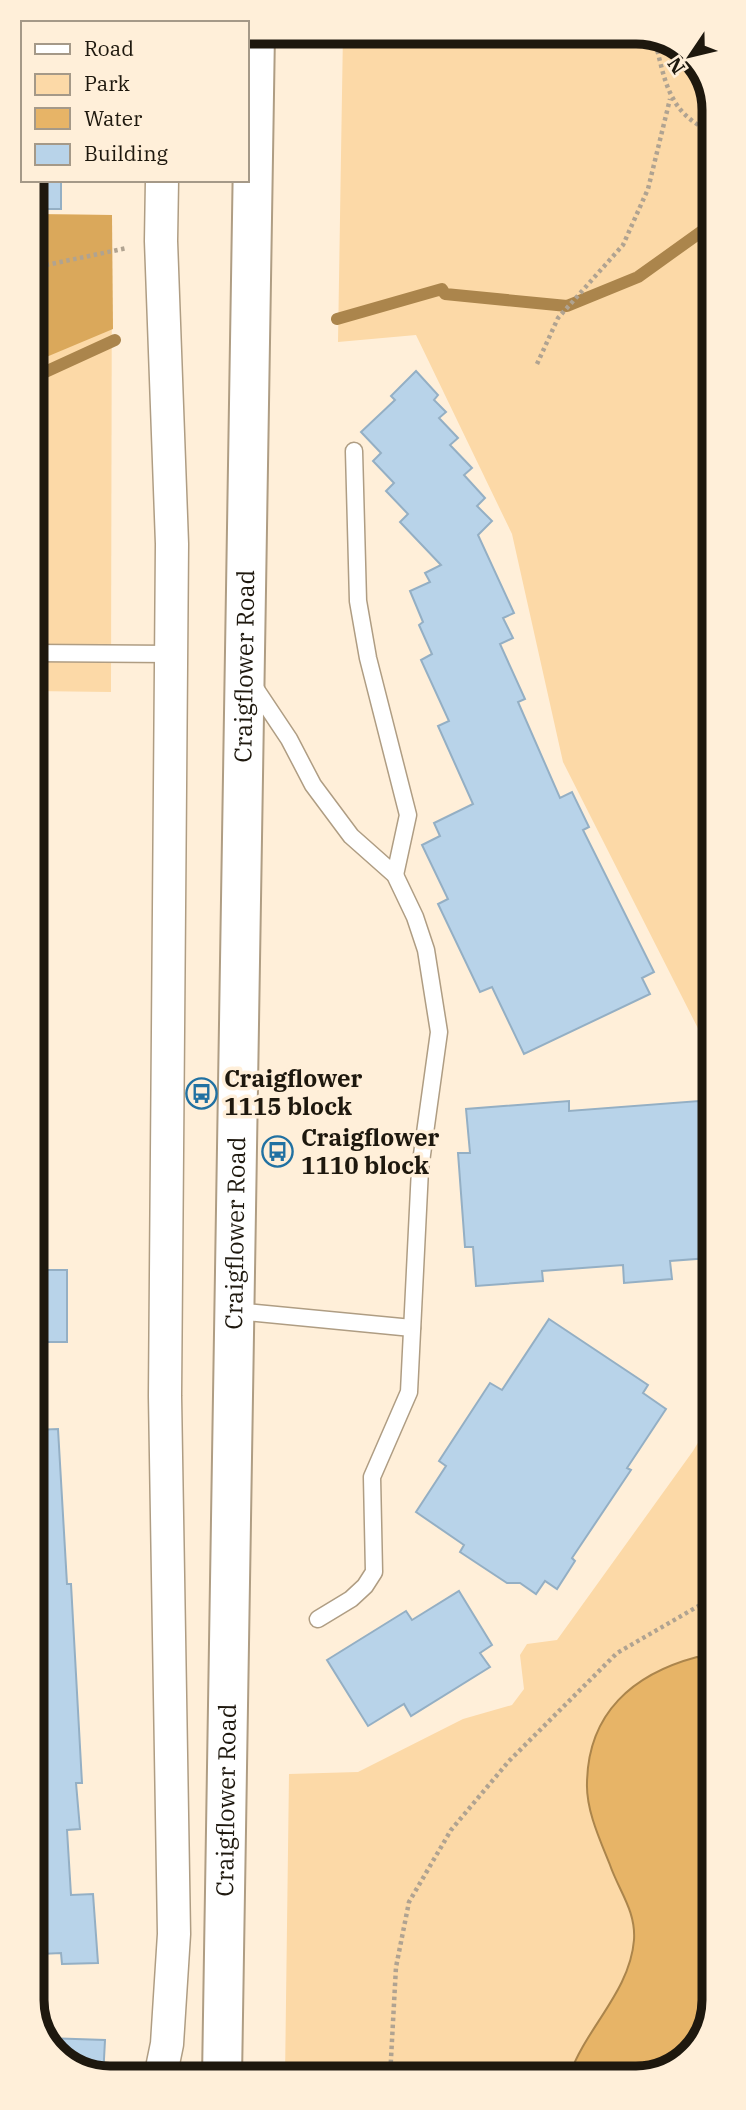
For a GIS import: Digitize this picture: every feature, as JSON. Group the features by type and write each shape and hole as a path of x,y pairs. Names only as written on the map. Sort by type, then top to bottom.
{"main road":[{"name":"Craigflower Road","path":"222,2066 246,674 249,138 254,44"}],"street":[{"path":"162,182 161,241 172,544 165,1396 174,1934 167,2044 162,2066"}],"lane":[{"path":"354,451 358,601 368,658 408,815 395,875"},
{"path":"44,653 172,654"},
{"path":"246,674 289,739 313,785 351,836 395,875 415,917 426,950 439,1032 420,1169 409,1392 372,1477 374,1572 351,1599 318,1619"},
{"path":"236,1311 412,1328"}],"path":[{"path":"657,47 670,99 685,116 702,126"},
{"path":"537,364 558,318 623,245 648,189 670,99"},
{"path":"44,265 161,241"},
{"path":"391,2066 396,1967 409,1902 451,1830 509,1761 617,1653 702,1604"}],"green space":[{"path":"343,44 641,44 662,49 686,66 697,84 702,101 702,1036 563,762 512,534 416,335 338,342"},
{"path":"44,214 112,215 111,692 44,691"},
{"path":"702,1436 702,2000 699,2022 689,2040 673,2055 645,2066 285,2066 289,1774 358,1772 463,1719 512,1705 524,1689 520,1655 527,1644 557,1640"}],"shaded area":[{"path":"44,214 112,215 113,329 44,358"}],"water":[{"path":"702,1657 702,2000 699,2022 683,2047 662,2061 645,2066 573,2066 625,1976 634,1940 630,1910 591,1814 587,1793 589,1758 605,1717 618,1700 634,1686 674,1664"}],"building":[{"path":"44,182 61,182 61,209 44,209"},
{"path":"416,371 438,395 434,400 446,412 439,418 458,438 450,445 472,468 464,475 485,498 477,506 492,521 478,535 514,613 503,618 513,638 500,644 525,699 518,702 560,798 572,792 589,827 583,830 654,972 642,978 650,994 524,1054 492,987 480,992 438,904 448,899 422,845 440,836 434,823 473,804 438,726 449,721 421,660 432,654 419,625 423,622 410,591 430,582 425,573 441,565 400,522 408,514 386,491 394,483 373,461 381,453 361,432 395,400 391,396"},
{"path":"569,1101 569,1111 699,1101 702,1133 702,1259 670,1261 672,1279 624,1283 623,1265 542,1271 543,1281 476,1286 473,1247 465,1247 458,1153 470,1153 466,1109"},
{"path":"44,1270 67,1270 67,1342 44,1342"},
{"path":"549,1319 648,1385 643,1393 666,1409 627,1468 631,1470 572,1558 575,1561 557,1589 545,1581 536,1594 520,1583 507,1583 460,1552 464,1545 416,1512 446,1466 439,1461 490,1383 502,1390"},
{"path":"58,1429 67,1584 71,1584 82,1783 76,1783 80,1829 67,1830 71,1895 93,1894 98,1963 62,1964 61,1953 44,1954 44,1430"},
{"path":"459,1591 492,1645 480,1653 490,1667 411,1716 404,1704 368,1726 327,1660 406,1611 412,1620"},
{"path":"56,2038 105,2040 104,2066 84,2061 70,2053"}],"waterway":[{"path":"337,319 442,289 445,294 567,306 638,277 702,231"},
{"path":"44,373 115,340"}],"place":[{"name":"Craigflower 1115 block","path":"201,1093"},
{"name":"Craigflower 1110 block","path":"278,1152"}]}
